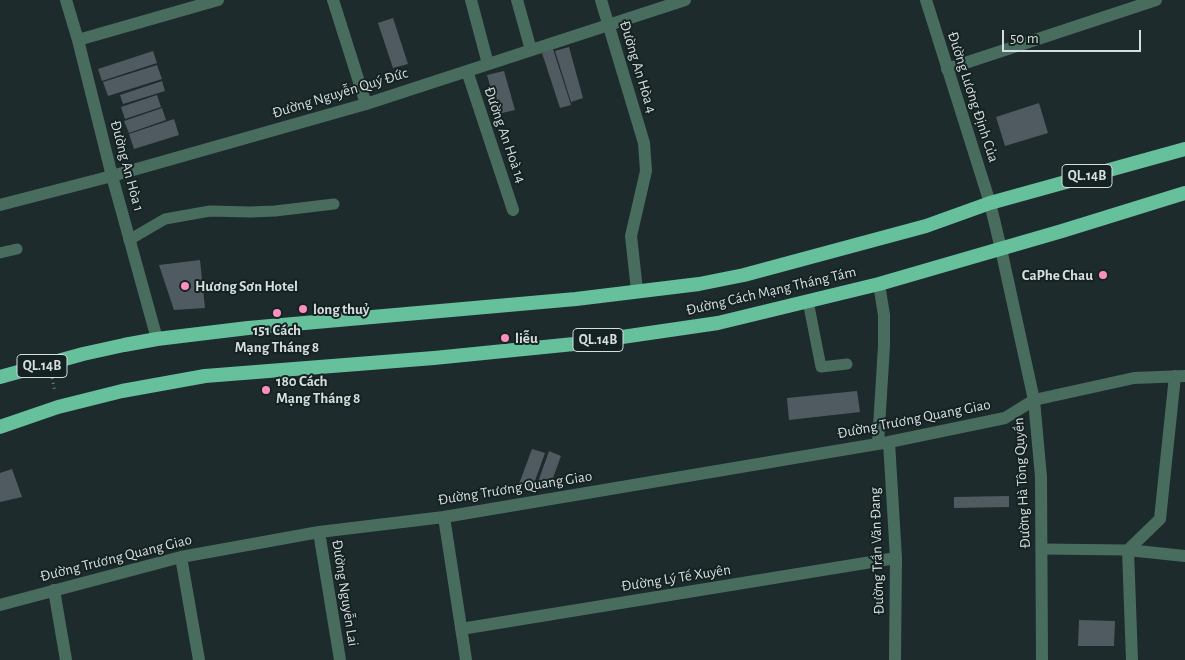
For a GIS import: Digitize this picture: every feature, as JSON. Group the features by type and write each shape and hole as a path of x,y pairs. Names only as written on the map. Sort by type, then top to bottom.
{"highway":[{"name":"Đường Cách Mạng Tháng Tám","path":"0,377 124,345 157,339 248,328 566,300 699,284 926,226 990,203 1185,149"},
{"name":"Đường Cách Mạng Tháng Tám","path":"0,427 58,407 122,391 205,376 434,358 574,344 718,323 879,284 1185,193"}],"street":[{"name":"Đường An Hòa 1","path":"66,0 157,339"},
{"path":"78,40 218,0"},
{"path":"332,0 366,104"},
{"path":"470,0 488,64"},
{"path":"517,0 531,50"},
{"name":"Đường An Hòa 4","path":"601,0 644,143 646,171 631,236 638,290"},
{"name":"Đường Nguyễn Quý Đức","path":"0,205 112,176 366,104 685,0"},
{"name":"Đường Lương Định Của","path":"926,0 990,203 1001,249"},
{"path":"947,69 1156,0"},
{"name":"Đường An Hoà 14","path":"467,71 513,210"},
{"name":"Đường Hà Tông Quyền","path":"1001,249 1034,400 1041,478 1042,660"},
{"name":"Đường Trần Văn Đang","path":"879,284 884,315 883,443 896,558 895,660"},
{"path":"1132,660 1128,550 1160,518 1180,376"},
{"name":"Đường Trương Quang Giao","path":"0,605 181,557 319,532 444,517 883,443 1005,418 1034,400 1134,378 1180,376"},
{"path":"444,517 466,660"},
{"name":"Đường Nguyễn Lai","path":"319,532 340,660"},
{"path":"1128,550 1185,556"},
{"path":"181,557 199,660"},
{"name":"Đường Lý Tế Xuyên","path":"461,629 896,558"},
{"path":"54,590 66,660"}],"lane":[{"path":"129,240 165,219 192,214 210,211 275,211 334,204"},
{"path":"0,253 17,249"},
{"path":"808,301 821,367 847,364"},
{"path":"1042,549 1128,550"}],"path":[{"path":"49,364 58,407"}],"building":[{"path":"393,18 408,64 393,68 378,23"},
{"path":"569,47 583,98 571,102 555,51"},
{"path":"553,49 571,105 560,108 542,53"},
{"path":"153,51 157,63 102,81 98,69"},
{"path":"157,65 162,79 108,96 103,82"},
{"path":"504,71 515,110 498,114 487,75"},
{"path":"162,81 165,91 123,104 120,95"},
{"path":"157,95 161,107 125,119 121,107"},
{"path":"1039,103 1048,133 1005,146 996,117"},
{"path":"162,108 166,120 129,133 124,121"},
{"path":"174,119 179,135 134,149 129,134"},
{"name":"Hương Sơn Hotel","path":"200,260 205,308 174,310 159,265"},
{"path":"857,391 860,412 789,420 787,398"},
{"path":"532,449 545,453 532,489 519,484"},
{"path":"549,451 561,456 550,486 538,482"},
{"path":"12,469 22,497 0,502 0,473"},
{"path":"1009,496 1009,507 954,508 954,497"},
{"path":"1079,620 1115,621 1114,646 1078,646"}],"place":[{"name":"CaPhe Chau","path":"1103,275"},
{"name":"Hương Sơn Hotel","path":"185,286"},
{"name":"long thuỷ","path":"303,309"},
{"name":"151 Cách Mạng Tháng 8","path":"277,313"},
{"name":"liễu","path":"505,338"},
{"name":"180 Cách Mạng Tháng 8","path":"266,390"}]}
